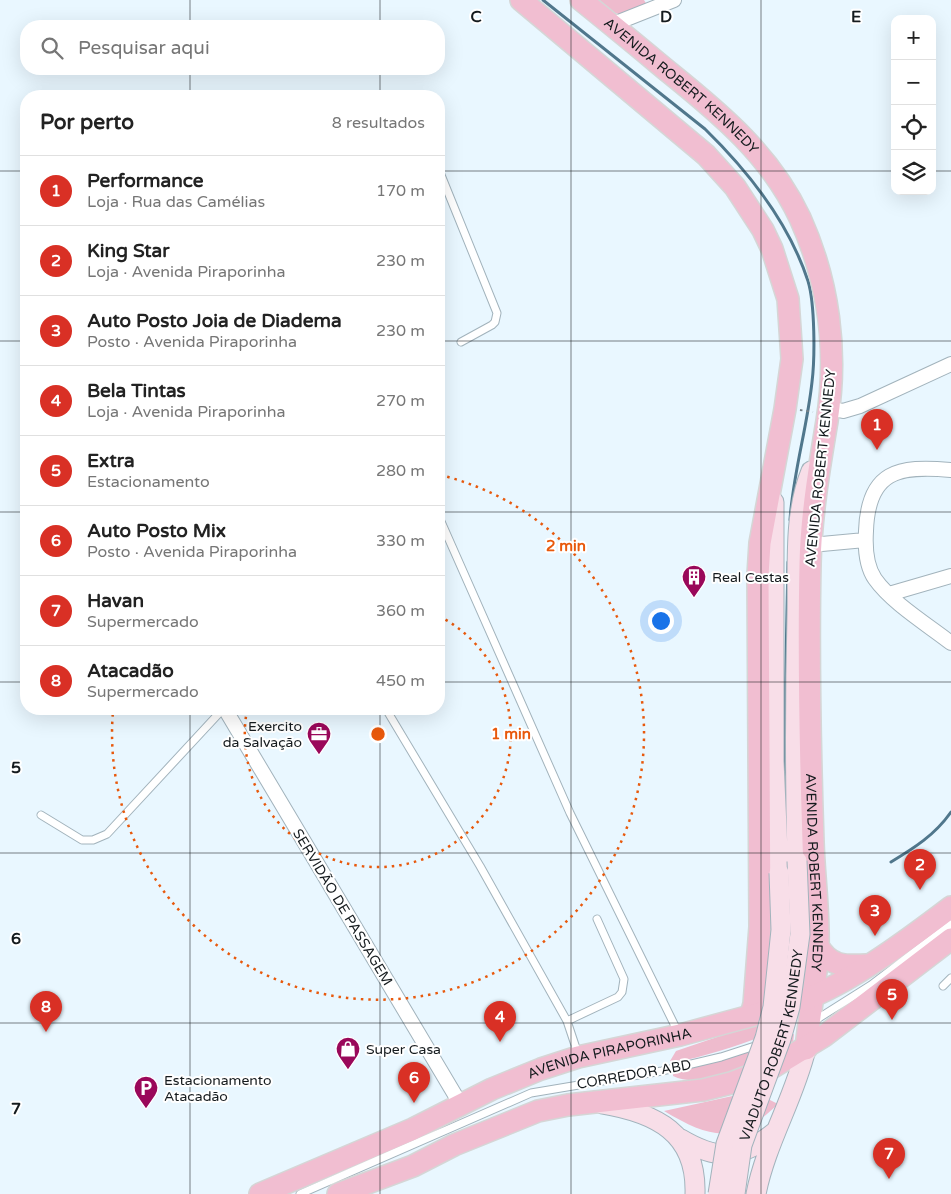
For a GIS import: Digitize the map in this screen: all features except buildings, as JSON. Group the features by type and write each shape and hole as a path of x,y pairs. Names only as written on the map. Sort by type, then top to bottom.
{"main road":[{"path":"521,0 706,155 735,187 763,230 782,274 788,299 791,330 790,376 761,536 758,574 760,927 755,997 751,1015"},
{"name":"AVENIDA ROBERT KENNEDY","path":"581,0 727,119 753,146 776,176 790,199 813,251 825,294 831,352 820,410 821,448 811,544 810,633 813,841 818,937 811,997 801,1028 806,1049 793,1093 766,1157 757,1192"},
{"name":"VIADUTO ROBERT KENNEDY","path":"735,1194 742,1145 786,1024 799,951 801,922 794,776 797,600 802,508 810,475 821,448"},
{"name":"VIADUTO ROBERT KENNEDY","path":"718,1194 726,1144 765,1038 776,989 781,930 774,761 775,464"},
{"name":"AVENIDA PIRAPORINHA","path":"260,1194 413,1129 541,1069 578,1057 680,1034 811,997 867,965 951,907"},
{"path":"760,927 773,936 790,939 818,937 833,964 848,966 867,965"},
{"path":"343,1193 413,1166 454,1145 524,1115 550,1108 591,1102 703,1090 731,1083 773,1067 806,1049 951,939"},
{"path":"591,1102 628,1110 652,1118 699,1149 725,1155 740,1153 753,1148 776,1130"},
{"path":"680,1138 692,1162 696,1193"},
{"path":"696,1193 710,1176 730,1172 750,1179 757,1192"}],"street":[{"path":"611,25 653,3 674,0"},
{"path":"820,410 842,411 860,406 951,364"},
{"path":"951,470 912,468 893,475 882,482 868,502 865,540 871,573 889,594 951,643"},
{"path":"811,544 865,540"},
{"path":"889,594 951,576"},
{"name":"SERVIDÃO DE PASSAGEM","path":"228,715 461,1105"}],"lane":[{"path":"445,185 496,313 495,322 492,325 461,342"},
{"path":"445,531 570,813 680,1034"},
{"path":"41,815 82,840 93,840 107,834 218,715"},
{"path":"390,715 480,866 567,1021 578,1057"},
{"path":"567,1021 618,997 622,992 624,979 597,919"},
{"name":"CORREDOR ABD","path":"300,1194 531,1093 685,1066 721,1057 801,1028 863,991 951,924"},
{"path":"943,986 951,978"}],"path":[{"path":"801,410 820,410"}],"shaded area":[{"path":"594,0 644,0 647,5 625,14 620,14 609,10"},
{"path":"796,1012 795,1023 765,1035 705,1055 673,1063 670,1061 676,1051"},
{"path":"794,1034 793,1043 734,1072 702,1080 686,1080 673,1076 673,1073 718,1061"},
{"path":"737,1095 766,1098 778,1104 749,1126 736,1132 723,1133 710,1132 696,1127 664,1111"}],"waterway":[{"path":"543,0 705,129 721,145 766,199 800,260 808,281 812,303 814,359 810,399 794,485 790,520"},
{"path":"786,823 784,758 788,562"},
{"path":"891,862 931,834 951,812"}],"place":[{"name":"Performance","path":"877,450"},
{"name":"Real Cestas","path":"694,598"},
{"name":"Exercito da Salvação","path":"319,755"},
{"name":"King Star","path":"920,890"},
{"name":"Auto Posto Joia de Diadema","path":"875,936"},
{"name":"Extra","path":"892,1020"},
{"name":"Atacadão","path":"46,1032"},
{"name":"Bela Tintas","path":"500,1042"},
{"name":"Super Casa","path":"348,1070"},
{"name":"Auto Posto Mix","path":"414,1103"},
{"name":"Estacionamento Atacadão","path":"146,1109"},
{"name":"Havan","path":"889,1179"}]}
